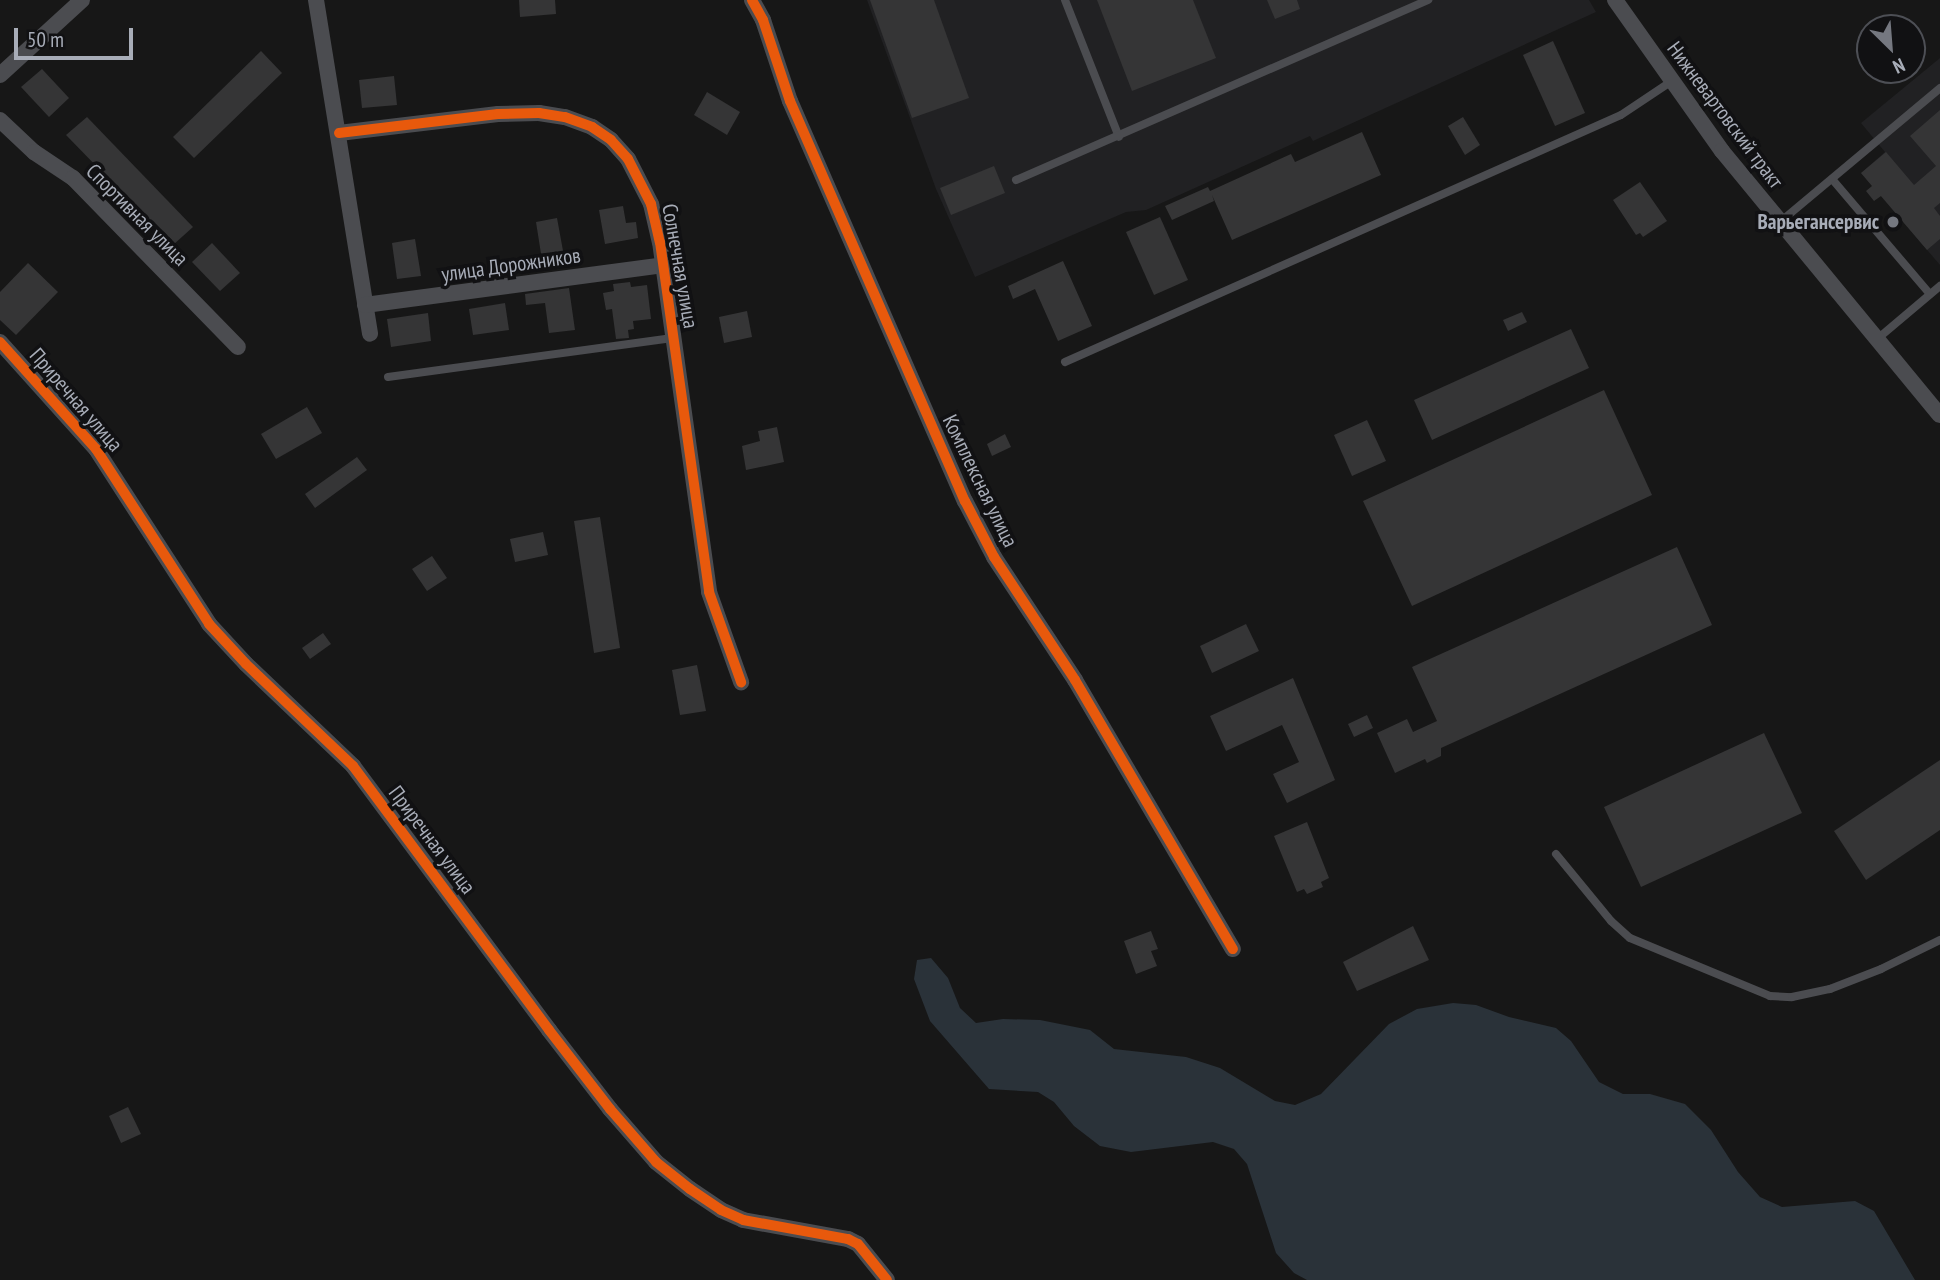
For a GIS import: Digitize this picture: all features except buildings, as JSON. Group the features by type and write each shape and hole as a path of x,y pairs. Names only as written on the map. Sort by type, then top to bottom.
{"street":[{"path":"0,75 82,0"},
{"path":"316,0 370,334"},
{"name":"Комплексная улица","path":"752,0 763,20 790,101 965,501 994,557 1075,680 1233,949"},
{"name":"Нижневартовский тракт","path":"1615,0 1722,151 1940,415"},
{"name":"Солнечная улица","path":"339,133 498,114 539,113 565,117 592,127 611,140 628,159 651,204 674,338 709,592 741,682"},
{"name":"Спортивная улица","path":"0,120 34,152 73,178 238,347"},
{"name":"улица Дорожников","path":"365,306 663,265"},
{"name":"Приречная улица","path":"0,342 96,449 209,624 246,664 353,766 549,1030 610,1109 656,1162 721,1210 743,1220 848,1239 858,1244 887,1280"}],"lane":[{"path":"1065,0 1119,137"},
{"path":"1016,180 1427,0"},
{"path":"1065,362 1621,115 1672,81"},
{"path":"1780,222 1940,88"},
{"path":"1832,179 1930,294"},
{"path":"1876,340 1940,286"},
{"path":"388,377 674,338"},
{"path":"1556,854 1611,921 1630,938 1770,996 1792,997 1830,989 1881,969 1940,940"}],"shaded area":[{"path":"867,0 1589,0 1596,12 1313,141 1310,136 1146,210 1126,212 975,277 936,189"},
{"path":"1940,58 1940,265 1861,173 1885,152 1861,123 1908,84 1926,84 1926,70"},
{"path":"931,958 948,978 960,1008 976,1023 1003,1019 1040,1020 1090,1030 1114,1049 1186,1057 1220,1068 1275,1101 1295,1105 1321,1094 1389,1024 1417,1009 1453,1003 1476,1005 1509,1017 1556,1028 1571,1041 1599,1082 1623,1094 1650,1094 1685,1104 1711,1130 1738,1172 1760,1197 1782,1207 1855,1201 1874,1211 1915,1280 1307,1280 1294,1273 1276,1253 1247,1164 1234,1149 1213,1142 1131,1152 1100,1146 1074,1126 1054,1102 1038,1092 989,1089 930,1021 914,979 917,960"}],"cycle path":[{"path":"752,0 763,20 790,101 965,501 994,557 1075,680 1233,949"},
{"path":"339,133 498,114 539,113 565,117 592,127 611,140 628,159 651,204 660,242 709,592 741,682"},
{"path":"0,342 96,449 209,624 246,664 353,766 549,1030 610,1109 656,1162 721,1210 743,1220 848,1239 858,1244 887,1280"}],"place":[{"name":"Варьегансервис","path":"1893,222"}]}
